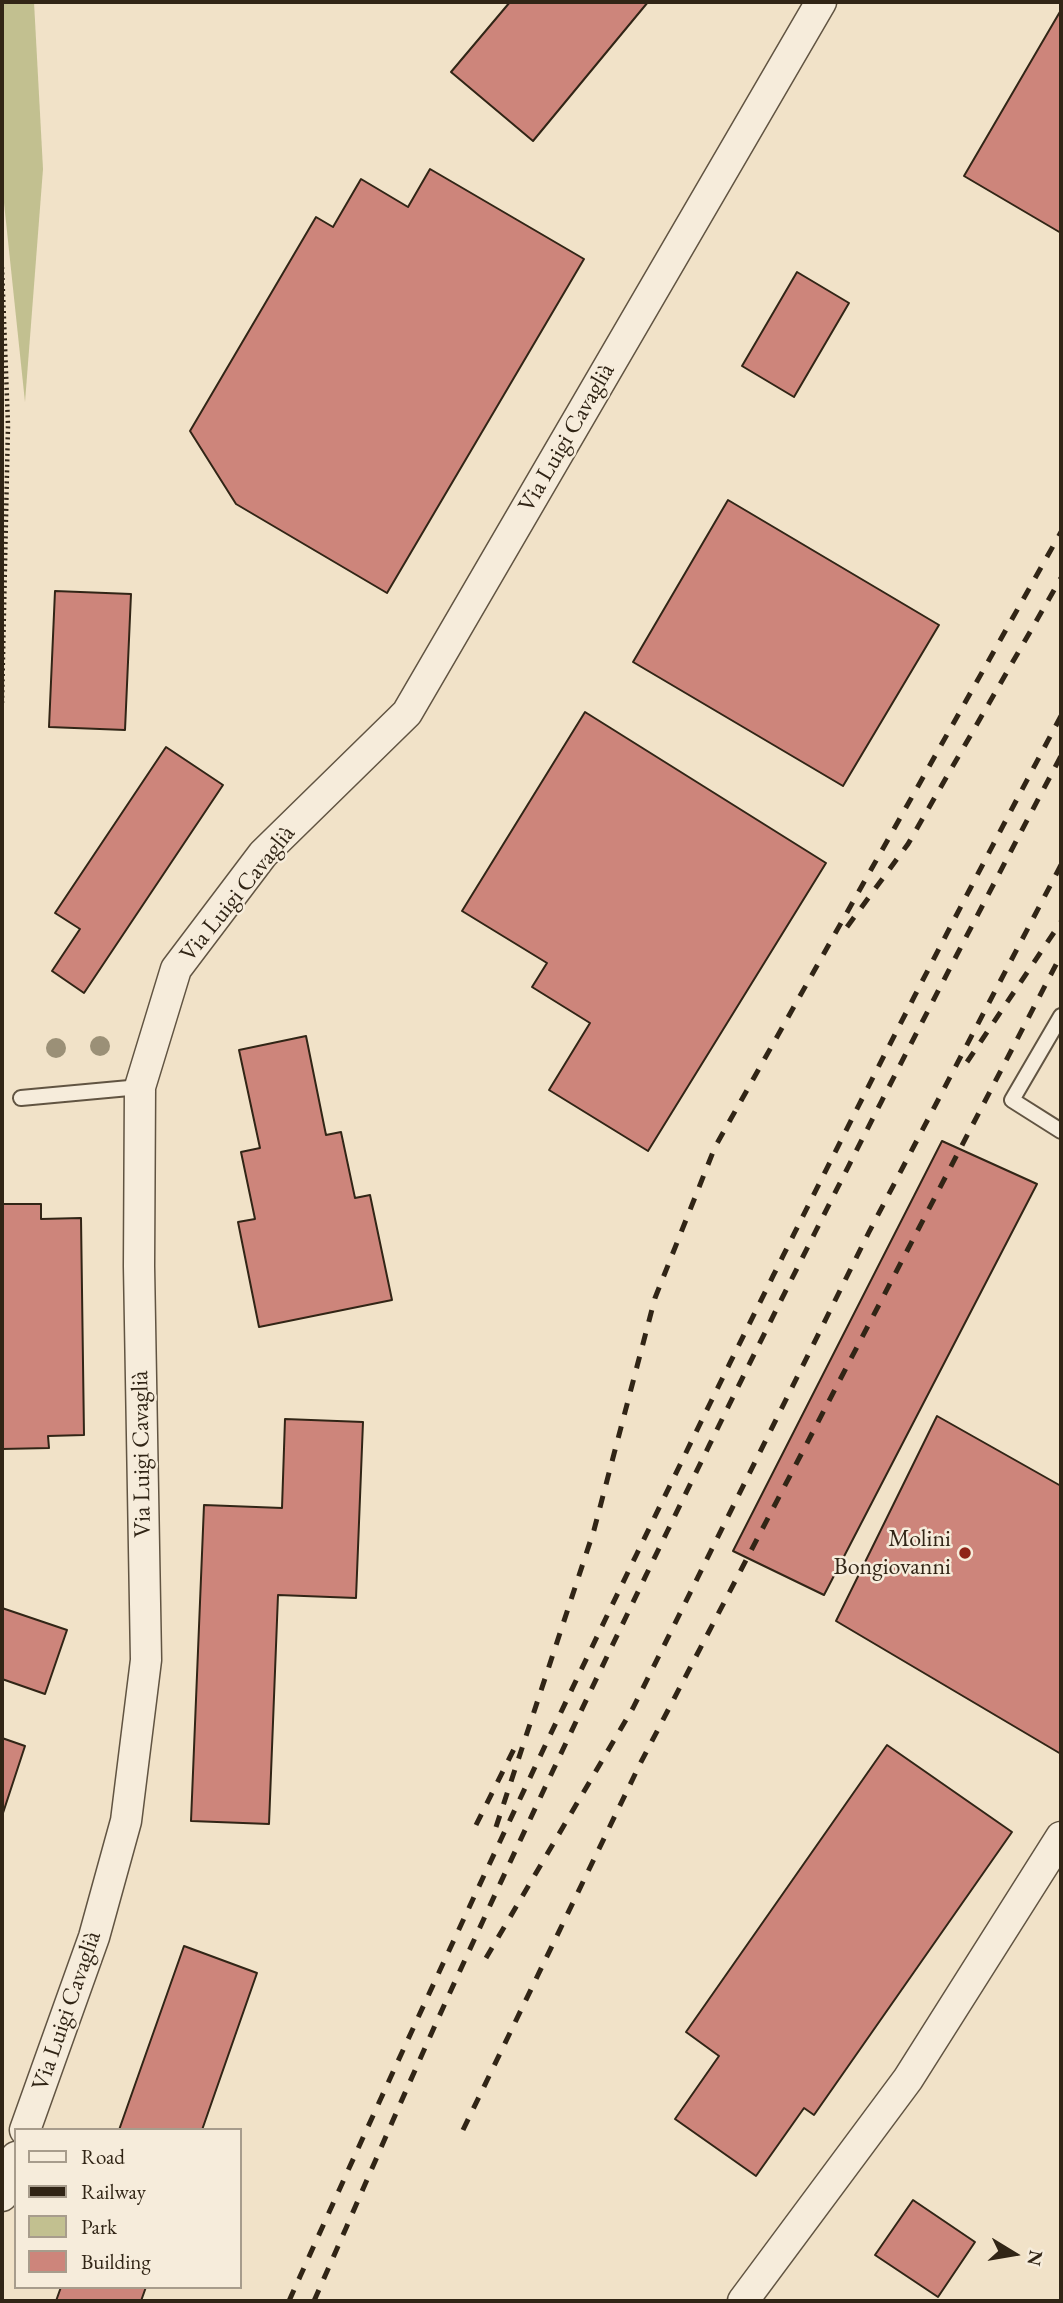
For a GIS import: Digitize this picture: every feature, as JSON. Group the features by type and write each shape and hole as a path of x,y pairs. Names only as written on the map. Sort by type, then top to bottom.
{"street":[{"name":"Via Luigi Cavaglià","path":"26,2128 94,1937 127,1821 146,1660 139,1266 140,1087 176,969 263,854 407,713 821,2"},
{"path":"743,2301 908,2079 1061,1838"},
{"path":"2,2196 14,2163"}],"lane":[{"path":"1061,1016 1012,1100 1061,1131"},
{"path":"21,1098 140,1087"}],"path":[{"path":"2,267 8,425 2,703"}],"green space":[{"path":"2,2 34,2 43,169 25,402 2,184"}],"building":[{"path":"510,2 648,2 533,141 451,72"},
{"path":"1061,10 1061,233 964,176"},
{"path":"430,169 584,259 387,593 236,504 190,431 316,217 333,227 361,179 408,207"},
{"path":"797,272 849,303 794,397 742,366"},
{"path":"728,500 939,625 843,786 633,662"},
{"path":"55,591 131,594 125,730 49,727"},
{"path":"585,712 826,863 648,1151 549,1090 590,1023 532,987 547,963 462,911"},
{"path":"166,747 223,785 84,993 52,971 80,929 55,913"},
{"path":"306,1036 326,1135 341,1132 355,1198 370,1195 392,1300 259,1327 238,1222 255,1219 241,1152 260,1148 239,1050"},
{"path":"942,1141 1037,1184 824,1595 733,1551"},
{"path":"2,1204 41,1204 41,1219 81,1218 84,1435 48,1436 49,1448 2,1449"},
{"name":"Molini Bongiovanni","path":"937,1416 1061,1486 1061,1754 836,1621"},
{"path":"285,1419 363,1422 356,1598 278,1595 269,1824 191,1821 204,1505 282,1508"},
{"path":"2,1608 67,1630 45,1694 2,1679"},
{"path":"2,1738 25,1746 2,1816"},
{"path":"887,1745 1012,1832 814,2115 804,2108 756,2176 675,2119 719,2056 686,2032"},
{"path":"184,1946 257,1973 203,2128 120,2128"},
{"path":"913,2200 975,2242 938,2297 875,2255"},
{"path":"60,2289 145,2289 141,2301 56,2301"}],"railway":[{"path":"496,1827 594,1530 655,1298 715,1147 1061,532"},
{"path":"847,927 908,844 1061,578"},
{"path":"289,2301 472,1900 662,1502 858,1107 1061,716"},
{"path":"314,2301 464,1962 680,1506 829,1204 1061,756"},
{"path":"486,1958 633,1708 869,1232 1061,865"},
{"path":"967,1062 1061,922"},
{"path":"463,2130 640,1764 1061,955"},
{"path":"476,1825 514,1749"}],"place":[{"name":"Molini Bongiovanni","path":"965,1553"}]}
